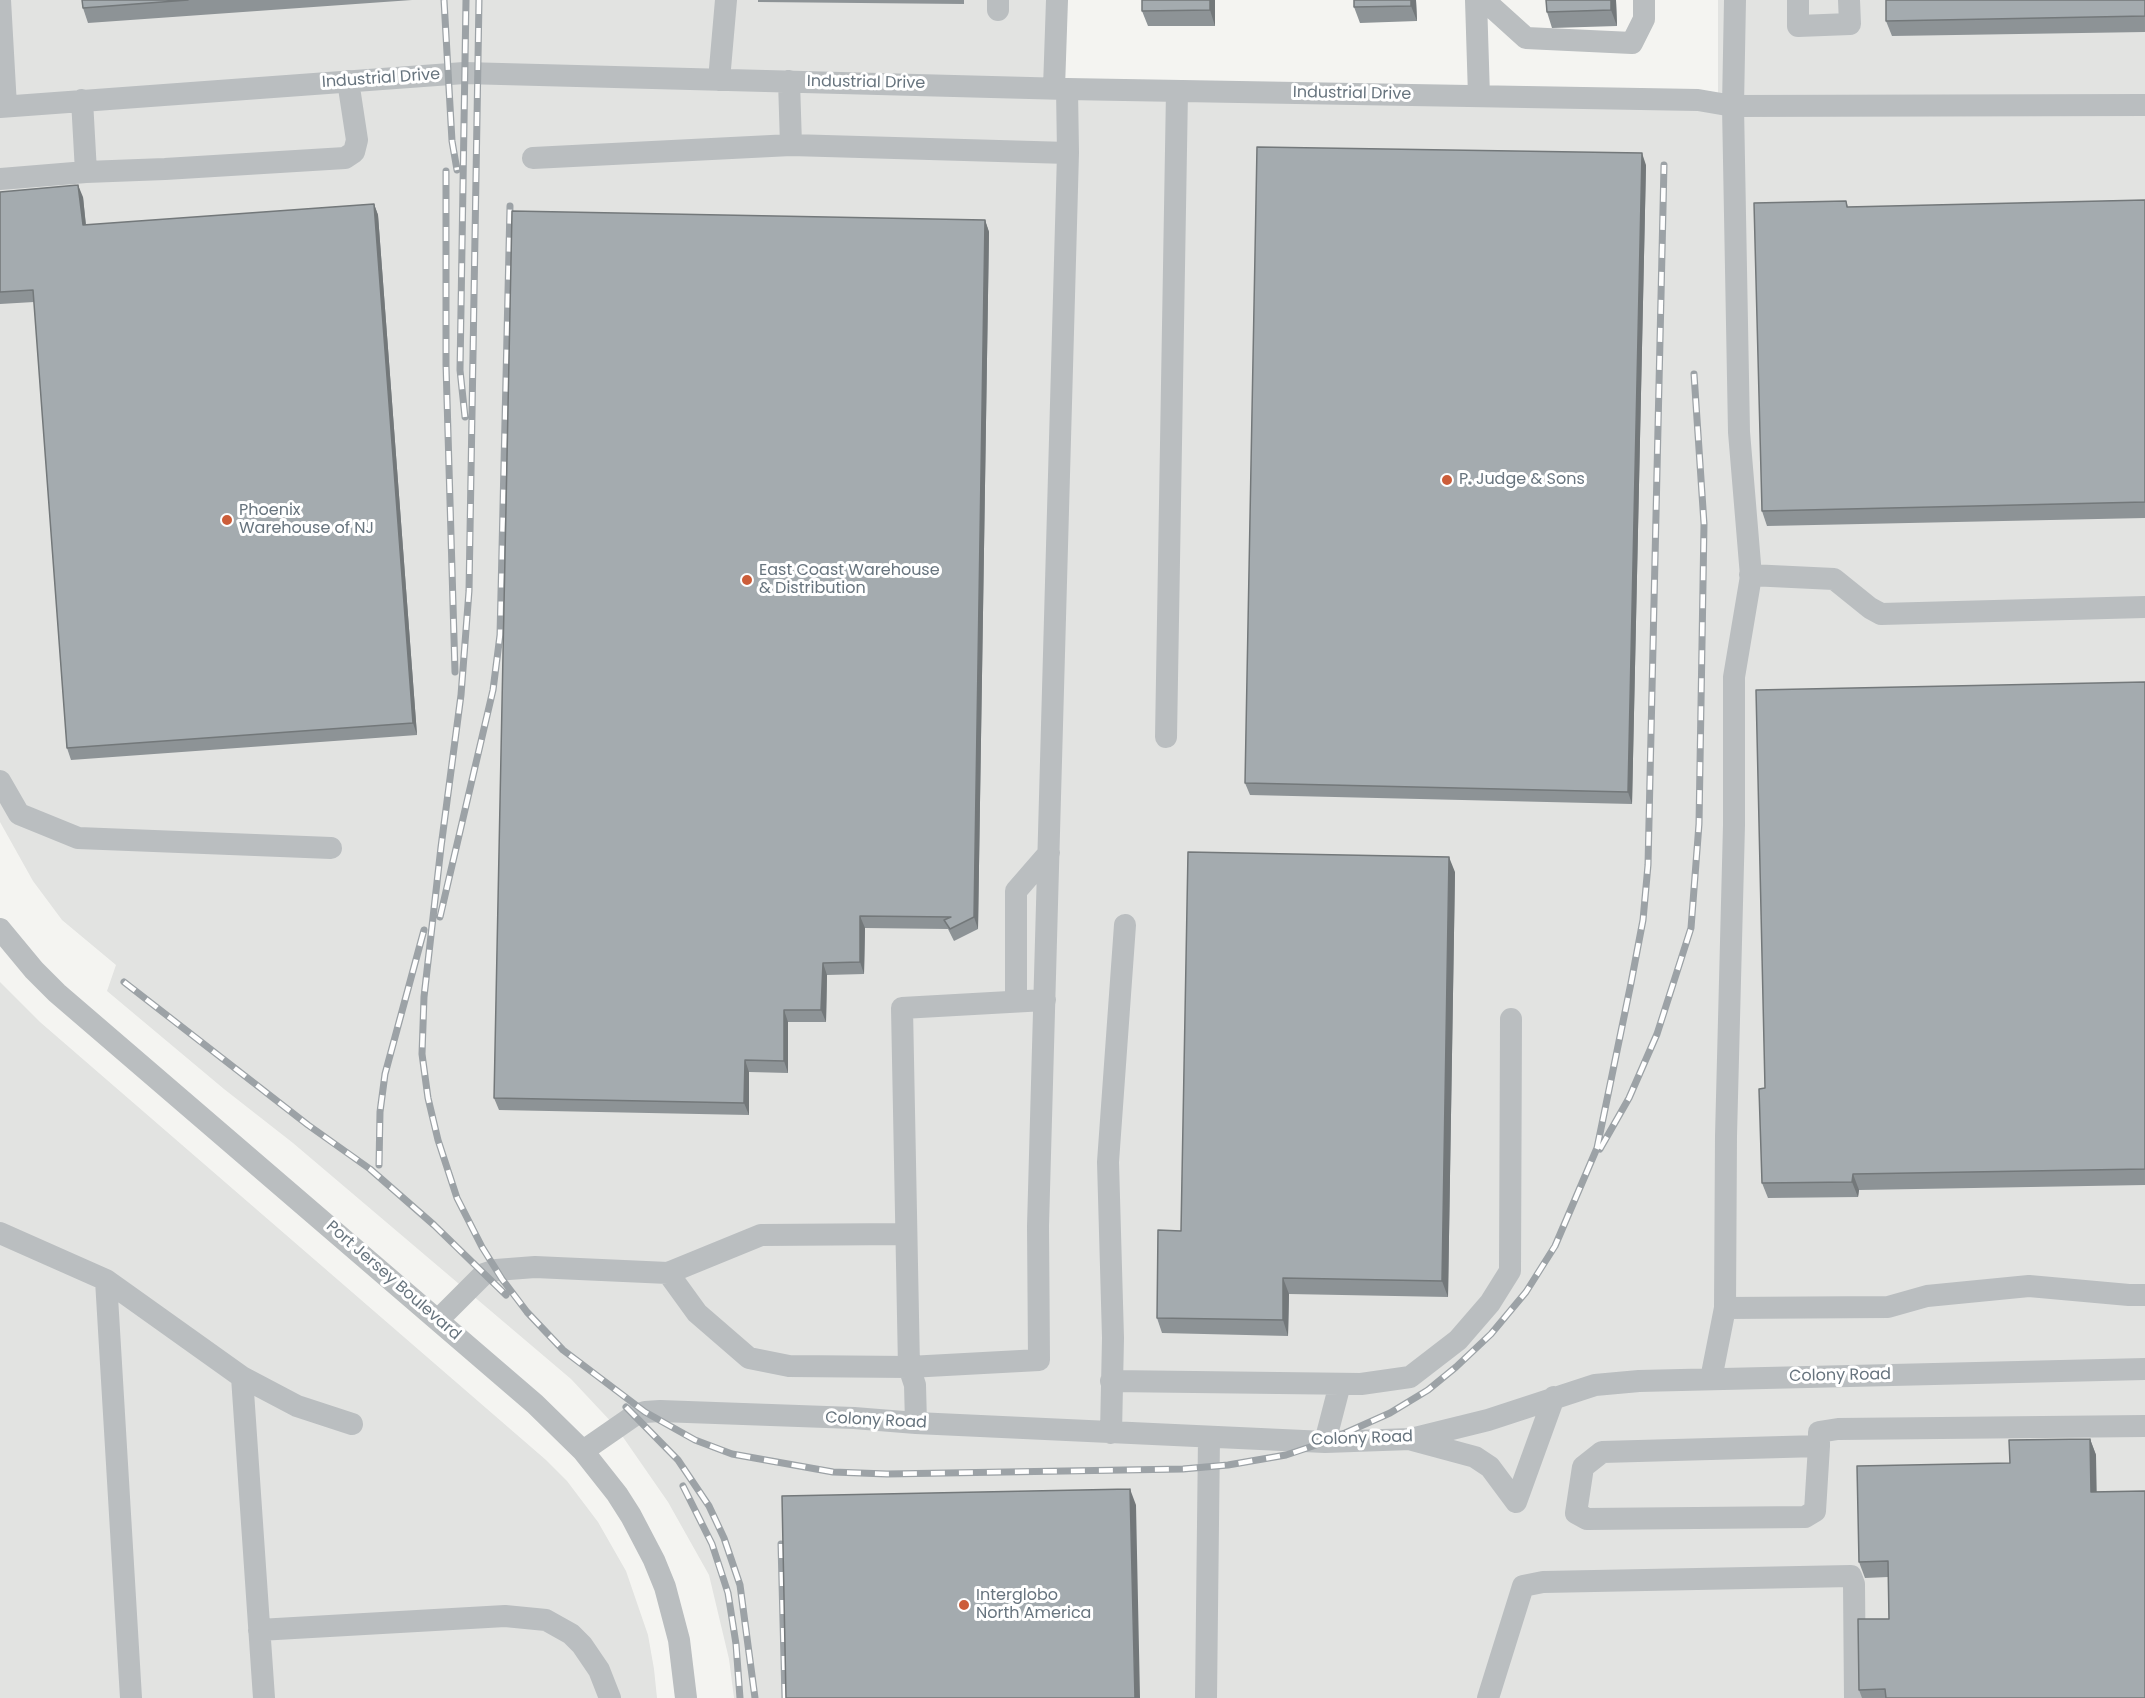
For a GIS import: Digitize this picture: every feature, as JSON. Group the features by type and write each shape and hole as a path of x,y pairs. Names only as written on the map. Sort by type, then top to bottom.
{"street":[{"path":"0,0 3,106"},
{"path":"719,80 726,0"},
{"path":"668,1273 697,1312 749,1358 789,1366 909,1367 1039,1360 1038,1226 1068,153 1061,88 1057,0"},
{"path":"1476,0 1479,96"},
{"path":"1484,0 1526,38 1632,43 1644,19 1644,0"},
{"path":"1711,1379 1725,1308 1726,1136 1734,825 1734,677 1750,575 1739,432 1733,106 1735,0"},
{"path":"1798,0 1798,26 1850,24 1850,0"},
{"name":"Industrial Drive","path":"3,106 464,73 1177,91 1698,100 1733,106 2145,105"},
{"path":"0,179 345,158 354,152 357,140 348,81"},
{"path":"789,81 792,145"},
{"path":"1166,737 1177,91"},
{"path":"82,100 86,172"},
{"path":"533,158 792,145 1068,153"},
{"path":"1750,575 1834,579 1881,614 2145,607"},
{"path":"0,781 19,814 78,838 331,848"},
{"path":"1017,1001 1016,891 1049,853"},
{"path":"1111,1433 1113,1338 1108,1162 1125,925"},
{"name":"Port Jersey Boulevard","path":"0,928 34,970 73,1008 543,1411 583,1451 617,1494 654,1560 665,1587 680,1640 686,1698"},
{"path":"916,1423 915,1385 909,1367 902,1008 1045,1000"},
{"path":"1111,1381 1361,1384 1410,1377 1458,1340 1490,1303 1510,1271 1511,1019"},
{"path":"0,1233 106,1280 242,1377 297,1407 352,1424"},
{"path":"438,1320 484,1274 496,1270 535,1267 668,1273 760,1235 906,1234"},
{"path":"106,1280 130,1698"},
{"path":"1725,1308 1888,1307 1927,1296 2029,1286 2145,1295"},
{"name":"Colony Road","path":"583,1451 624,1422 645,1412 854,1418 1111,1433 1325,1442 1411,1439 1488,1420 1595,1385 1639,1380 2145,1369"},
{"path":"242,1377 264,1698"},
{"path":"1325,1442 1341,1384"},
{"path":"1411,1439 1475,1456 1490,1467 1516,1502 1554,1397"},
{"path":"1818,1446 1602,1452 1582,1467 1576,1513 1587,1520 1805,1517 1815,1511 1819,1432 1838,1429 2145,1426"},
{"path":"1206,1698 1209,1437"},
{"path":"1488,1698 1523,1586 1543,1582 1851,1576 1854,1584 1855,1698"},
{"path":"260,1630 505,1616 540,1619 559,1625 582,1645 599,1670 610,1698"}],"shaded area":[{"path":"0,0 1065,0 1064,87 1718,101 1718,0 2145,0 2145,1698 734,1698 729,1659 709,1575 668,1502 616,1427 571,1379 293,1143 224,1089 107,991 116,965 62,920 33,881 0,822"},
{"path":"0,982 40,1022 546,1460 567,1481 598,1522 626,1571 648,1635 657,1698 0,1698"}],"building":[{"path":"82,0 188,0 83,8"},
{"path":"1142,0 1210,0 1210,10 1142,11"},
{"path":"1354,0 1411,0 1411,6 1354,7"},
{"path":"1546,0 1611,0 1611,10 1547,12"},
{"path":"1886,0 2145,0 2145,16 1886,21"},
{"name":"P. Judge & Sons","path":"1257,147 1642,153 1628,792 1245,783"},
{"name":"Phoenix Warehouse of NJ","path":"78,185 83,225 374,204 413,723 67,748 33,290 0,292 0,192"},
{"path":"2145,200 2145,502 1762,511 1754,203 1846,201 1847,207"},
{"name":"East Coast Warehouse & Distribution","path":"512,211 985,220 974,917 950,929 944,920 951,917 860,916 860,962 823,963 821,1010 784,1010 784,1061 745,1060 744,1103 494,1098"},
{"path":"2145,682 2145,1169 1853,1174 1852,1182 1762,1183 1759,1089 1765,1088 1756,690"},
{"path":"1188,852 1449,857 1442,1281 1283,1278 1283,1320 1157,1318 1158,1230 1181,1231"},
{"path":"2090,1439 2091,1492 2145,1491 2145,1698 1886,1698 1885,1689 1859,1690 1858,1619 1889,1619 1888,1561 1859,1562 1857,1466 2010,1463 2009,1440"},
{"name":"Interglobo North America","path":"1130,1489 1135,1698 786,1698 782,1496"}],"railway":[{"path":"444,0 452,141 457,170"},
{"path":"465,417 460,370 466,0"},
{"path":"479,0 469,591 461,695 424,997 422,1054 428,1098 438,1140 457,1198 482,1247 527,1312 563,1350 645,1412 695,1440 732,1454 833,1472 887,1474 1183,1469 1228,1465 1286,1455 1325,1442 1390,1413 1428,1390 1491,1334 1526,1292 1555,1246 1597,1148 1643,920 1648,865 1664,165"},
{"path":"446,171 446,365 455,672"},
{"path":"440,917 493,690 500,635 510,206"},
{"path":"1600,1149 1629,1098 1657,1034 1691,928 1699,824 1704,524 1694,374"},
{"path":"379,1165 380,1112 385,1074 424,930"},
{"path":"124,982 308,1125 370,1169 434,1225 506,1295"},
{"path":"626,1407 678,1460 709,1506 724,1538 740,1585 755,1698"},
{"path":"683,1486 712,1544 728,1593 736,1644 740,1698"},
{"path":"781,1544 785,1698"}],"place":[{"name":"P. Judge & Sons","path":"1447,480"},
{"name":"Phoenix Warehouse of NJ","path":"227,520"},
{"name":"East Coast Warehouse & Distribution","path":"747,580"},
{"name":"Interglobo North America","path":"964,1605"}]}
